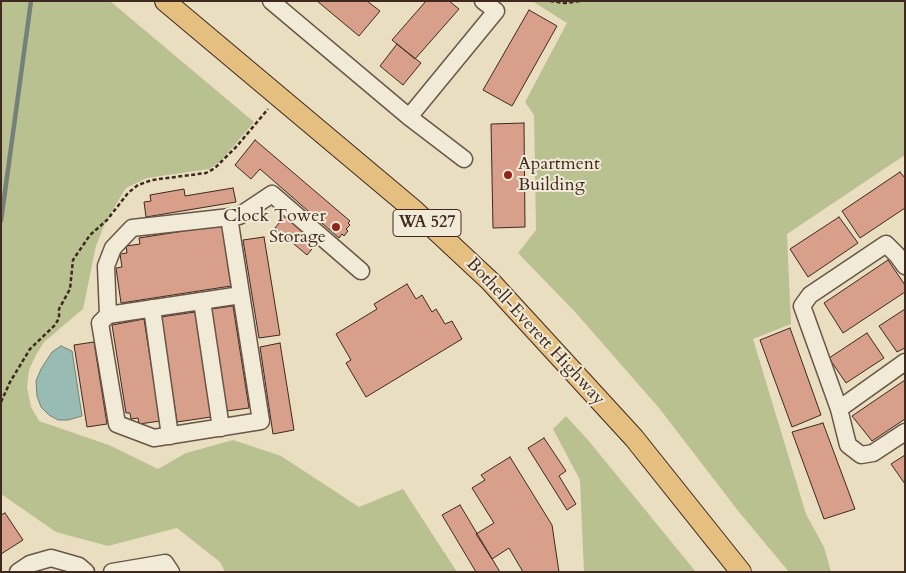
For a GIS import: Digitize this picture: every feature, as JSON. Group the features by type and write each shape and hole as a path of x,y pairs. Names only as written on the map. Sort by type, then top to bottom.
{"main road":[{"name":"Bothell-Everett Highway","path":"165,1 414,212 490,281 634,438 741,572"}],"street":[{"path":"272,1 409,118 464,158"},
{"path":"409,118 496,11 482,1"},
{"path":"108,314 106,266 112,248 132,228 240,216 272,194 361,271"},
{"path":"229,217 261,421 154,438 117,424 100,323 108,314 241,295"},
{"path":"905,266 886,244 810,295 802,306 839,409 848,445 860,455 873,453 905,432"},
{"path":"202,301 221,428"},
{"path":"152,308 170,436"},
{"path":"839,409 905,362"},
{"path":"24,570 37,562 51,558 79,566 86,572"},
{"path":"112,572 166,563 171,572"}],"path":[{"path":"550,1 565,3 580,1"},
{"path":"246,135 255,125"}],"green space":[{"path":"1,1 110,1 254,122 221,161 209,169 147,178 126,188 106,221 96,246 83,309 44,342 29,370 27,387 31,407 39,421 109,445 158,469 186,453 233,440 281,456 359,507 403,489 457,572 225,572 220,562 177,528 108,546 56,532 1,494"},
{"path":"532,1 905,1 905,155 787,234 791,324 753,339 806,514 824,547 831,572 789,572 739,512 659,408 576,313 518,253 536,230 534,115 525,102 567,23"},
{"path":"566,416 588,440 696,572 584,572 580,480 553,429"}],"water":[{"path":"61,346 72,351 82,416 68,420 58,420 49,415 41,407 37,396 36,381 41,369 52,352"}],"building":[{"path":"317,1 367,1 380,11 359,36"},
{"path":"426,1 449,1 459,9 415,59 392,40"},
{"name":"Apartment Building","path":"529,10 557,26 512,106 483,90"},
{"path":"397,44 421,63 403,85 380,66"},
{"name":"Apartment Building","path":"524,123 525,227 493,228 491,124"},
{"path":"255,140 350,221 348,223 350,225 346,229 348,231 344,236 342,234 339,238 260,169 251,179 235,165"},
{"path":"900,172 905,178 905,208 860,238 842,211"},
{"path":"233,188 236,202 146,217 144,202 151,201 150,195 184,189 185,196"},
{"path":"285,216 317,243 307,255 275,228"},
{"path":"839,217 858,243 808,277 790,249"},
{"path":"222,225 231,286 121,303 116,268 122,267 120,254 127,253 126,246 140,244 139,238"},
{"path":"264,237 280,335 259,338 243,240"},
{"path":"888,260 905,285 905,292 843,333 824,303"},
{"path":"407,284 416,299 422,295 432,312 436,309 445,324 452,321 462,339 366,397 346,363 351,360 336,334 377,309 374,304"},
{"path":"233,306 249,408 227,411 211,309"},
{"path":"905,309 905,348 897,352 879,326"},
{"path":"195,312 211,417 177,422 161,317"},
{"path":"144,319 160,421 139,424 138,418 131,419 130,413 126,413 112,325"},
{"path":"790,328 821,415 792,427 760,340"},
{"path":"867,333 884,358 846,383 829,358"},
{"path":"94,342 107,424 87,427 74,345"},
{"path":"280,343 294,430 273,434 260,347"},
{"path":"905,380 905,419 872,441 852,416"},
{"path":"823,423 855,509 824,519 792,432"},
{"path":"544,438 566,471 559,476 576,504 567,510 528,448"},
{"path":"905,455 905,484 891,464"},
{"path":"510,457 552,525 559,572 523,572 509,548 492,559 476,534 494,523 472,488 485,480 481,475"},
{"path":"460,505 500,572 476,572 442,515"},
{"path":"5,513 23,540 1,554 1,515"}],"waterway":[{"path":"1,221 31,1"}],"place":[{"name":"Apartment Building","path":"508,175"},
{"name":"Clock Tower Storage","path":"336,227"}]}
